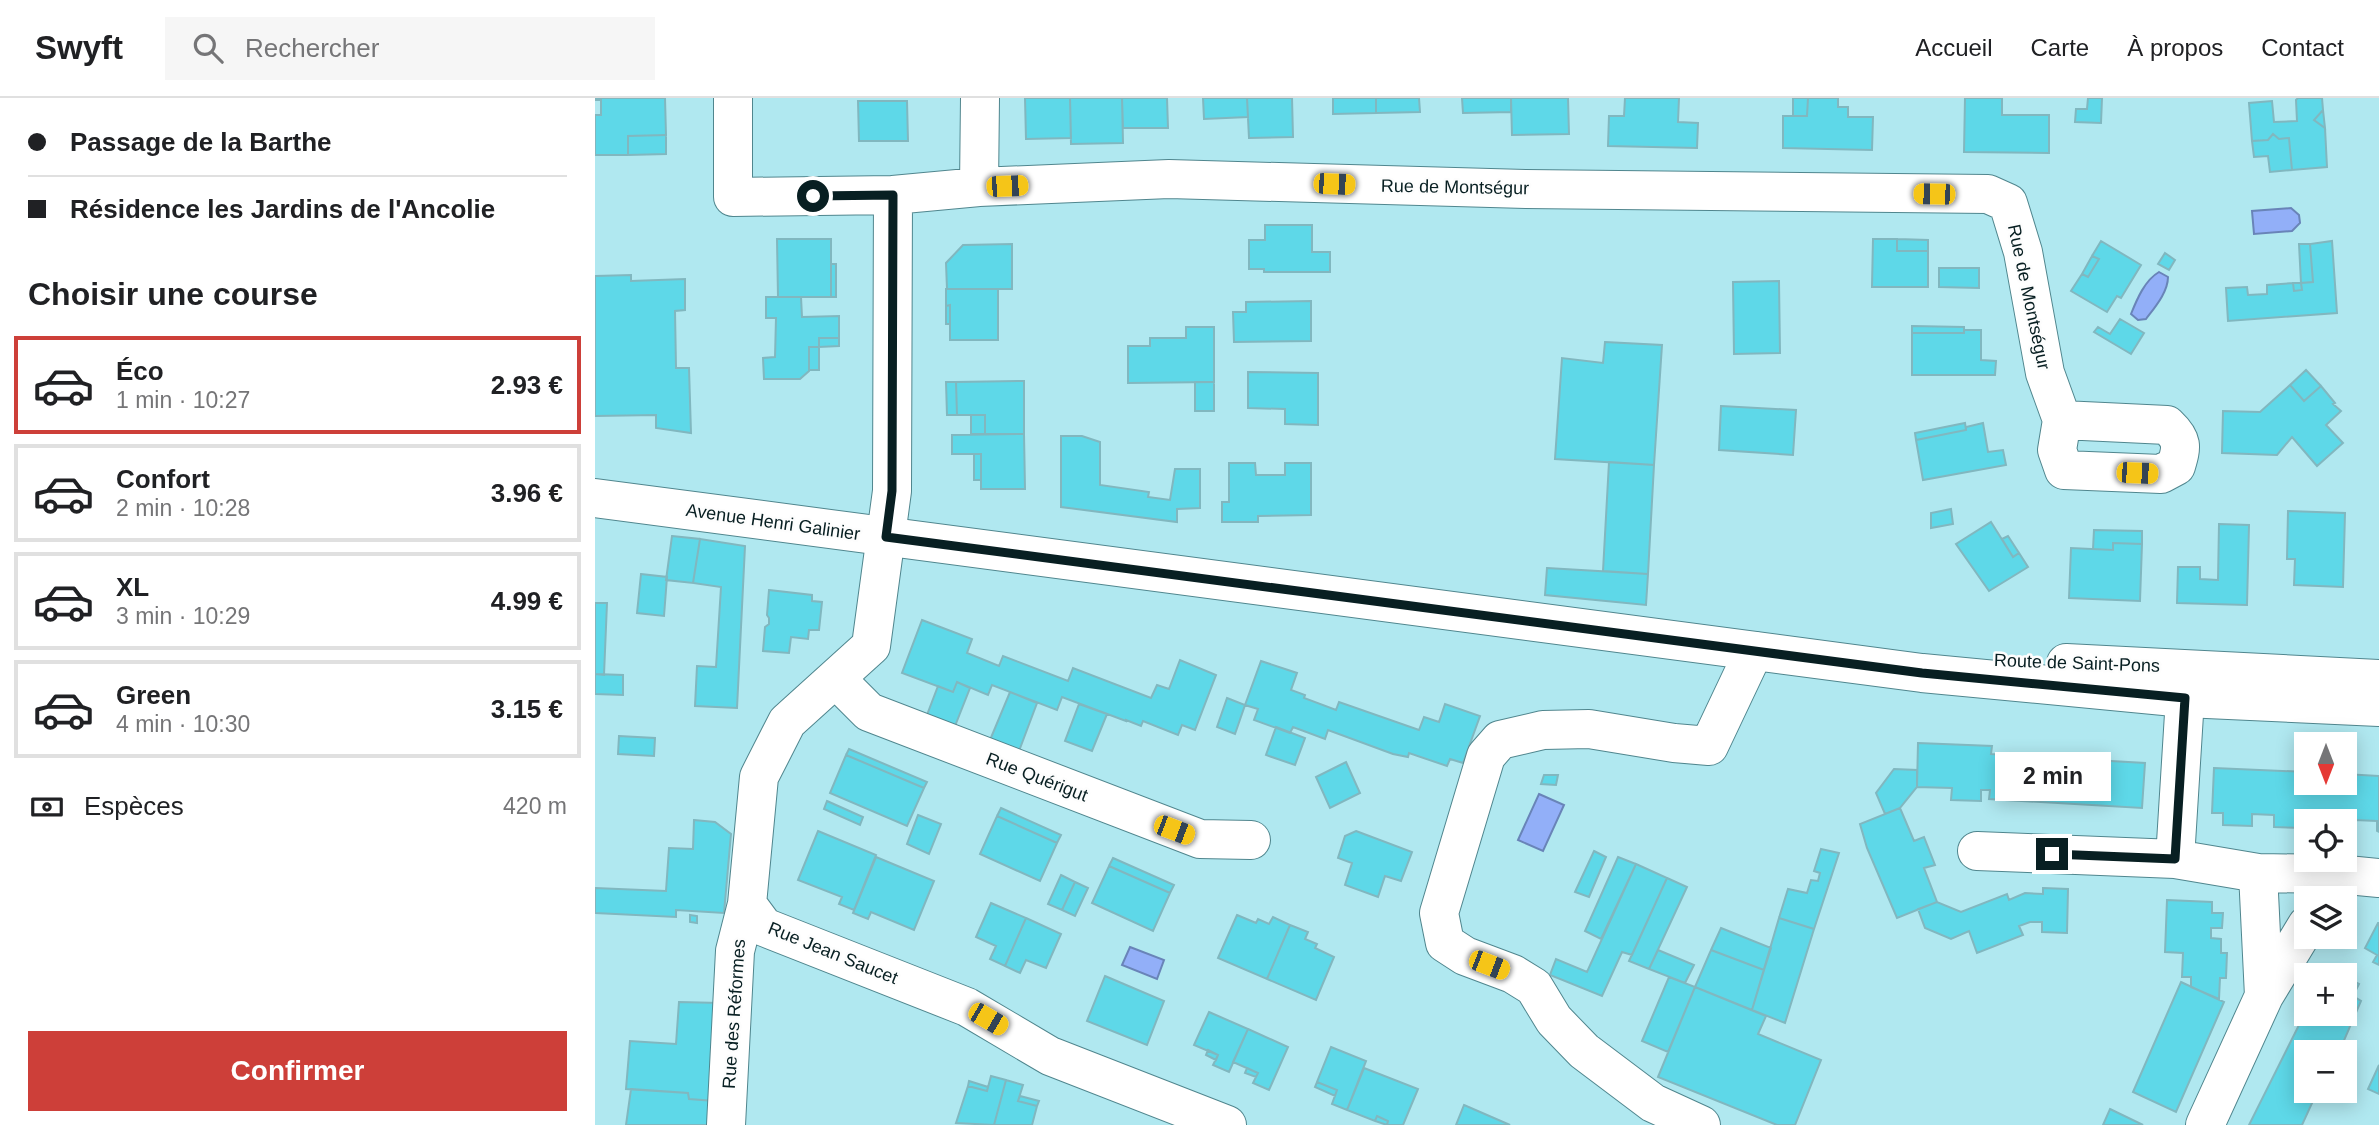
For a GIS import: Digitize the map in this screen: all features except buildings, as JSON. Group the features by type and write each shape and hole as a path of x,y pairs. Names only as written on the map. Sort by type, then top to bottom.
{"street":[{"name":"Rue de Montségur","path":"733,98 733,197 893,195 979,187 1170,179 1526,189 1988,194 2008,203 2023,252 2045,373 2062,420"},
{"path":"979,187 980,98"},
{"path":"747,904 759,777 787,722 871,646 892,491 893,195"},
{"name":"Avenue Henri Galinier","path":"595,498 1769,653"},
{"path":"1702,1125 1653,1102 1584,1051 1554,1020 1534,987 1513,974 1465,956 1445,943 1439,913 1486,756 1500,740 1543,730 1589,729 1709,746 1769,653"},
{"name":"Route de Saint-Pons","path":"1769,653 2173,682 2379,707"},
{"name":"Route de Saint-Pons","path":"2173,682 2367,678"},
{"name":"Rue Quérigut","path":"836,679 869,712 1200,839 1251,840"},
{"path":"2173,682 2175,859"},
{"path":"1977,851 2175,859 2330,886 2379,878"},
{"path":"2258,873 2264,996"},
{"name":"Rue des Réformes","path":"726,1125 735,951 747,904"},
{"name":"Rue Jean Saucet","path":"747,904 764,927 967,1007 1050,1056 1227,1125"},
{"path":"2205,1125 2264,996 2294,946"}],"water":[{"path":"2291,208 2299,215 2300,223 2292,231 2254,234 2252,211"},
{"path":"2159,272 2168,277 2166,288 2146,319 2138,320 2131,314 2136,302 2146,285"},
{"path":"1539,794 1564,805 1543,851 1518,840"},
{"path":"1130,947 1164,960 1157,979 1122,965"}],"route":[{"path":"813,196 893,195 892,491 886,537 1922,673 2185,698 2175,859 2052,854"}]}
